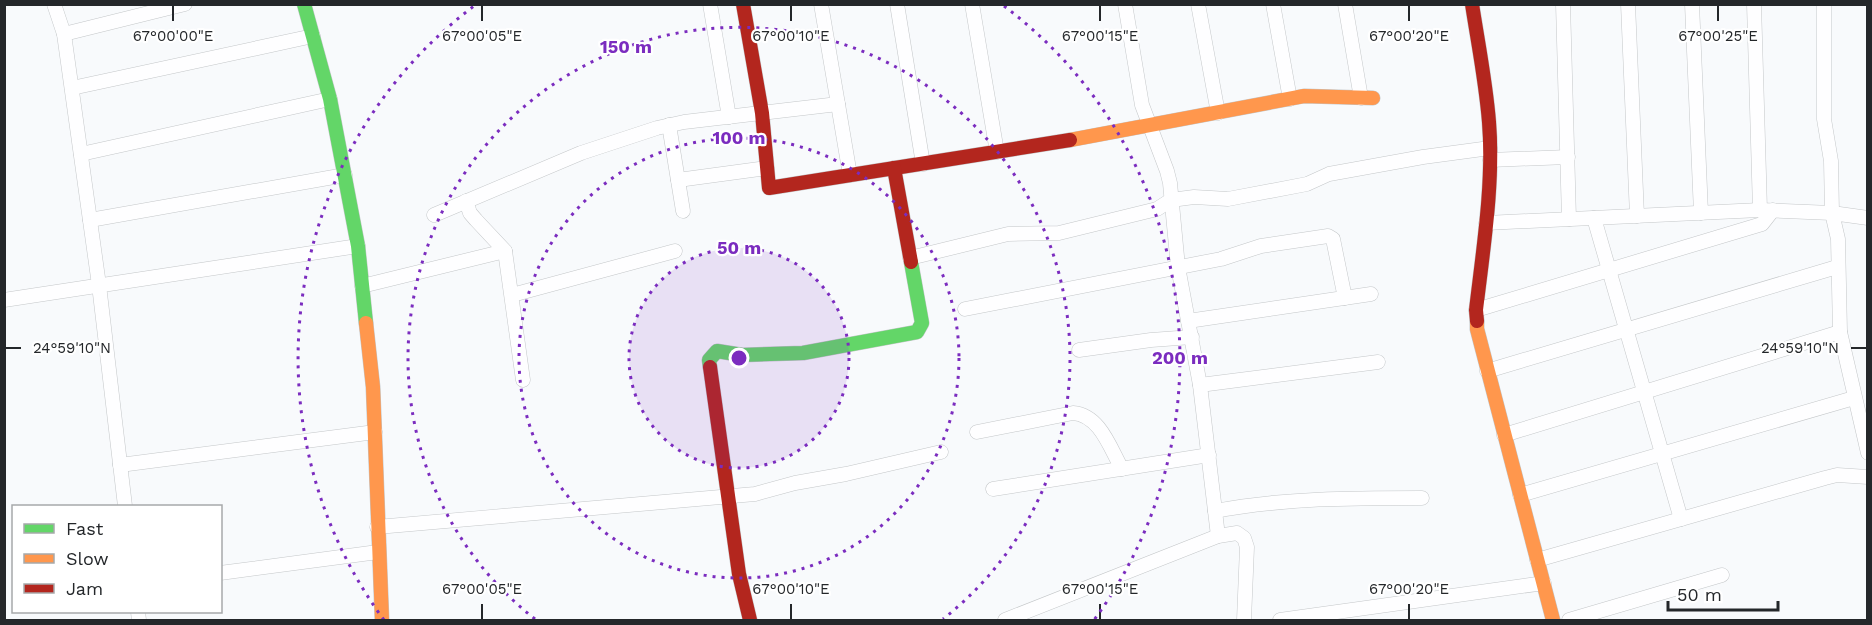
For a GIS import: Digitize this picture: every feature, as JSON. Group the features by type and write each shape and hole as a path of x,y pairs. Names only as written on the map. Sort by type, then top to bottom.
{"street":[{"path":"54,4 64,34 72,88 99,285 125,505"},
{"path":"64,34 185,4"},
{"path":"304,4 330,99 358,246 373,387 382,621"},
{"path":"710,4 729,117"},
{"path":"743,4 762,113 769,188 1149,126 1304,96 1367,98 1345,4"},
{"path":"821,4 850,175"},
{"path":"897,4 923,164"},
{"path":"972,4 997,152"},
{"path":"1125,4 1142,105 1167,171 1178,267 1200,385 1218,536"},
{"path":"1198,4 1218,113"},
{"path":"1273,4 1290,99"},
{"path":"1472,4 1489,122 1490,154 1486,223 1476,310 1477,329 1553,621"},
{"path":"1563,4 1569,219"},
{"path":"1628,4 1637,216"},
{"path":"1692,4 1701,213"},
{"path":"1476,310 1762,224 1766,210 1754,4"},
{"path":"1824,4 1824,119 1832,168 1832,213 1838,239 1840,332 1868,453"},
{"path":"72,88 313,36"},
{"path":"81,154 330,99"},
{"path":"434,215 581,153 669,125 838,104"},
{"path":"669,125 683,211"},
{"path":"910,258 1008,234 1059,233 1157,209 1171,200 1194,197 1228,199 1307,184 1329,174 1423,157 1490,154 1568,157"},
{"path":"678,180 767,168"},
{"path":"750,621 739,574 709,360 711,355 717,351 742,355 802,353 917,332 922,323 894,168"},
{"path":"90,220 345,176"},
{"path":"466,201 470,213 505,251 522,380"},
{"path":"1486,223 1766,210 1832,213 1868,218"},
{"path":"1594,218 1681,519"},
{"path":"965,309 1221,259 1261,246 1328,236 1333,239 1336,248 1345,298"},
{"path":"4,300 358,246"},
{"path":"362,286 505,251"},
{"path":"512,295 675,251"},
{"path":"1487,370 1837,267"},
{"path":"1188,321 1371,294"},
{"path":"1504,435 1840,332"},
{"path":"1079,350 1192,337"},
{"path":"1200,385 1378,362"},
{"path":"1520,495 1854,398"},
{"path":"977,432 1073,413 1081,414 1098,425 1122,469"},
{"path":"120,465 375,432"},
{"path":"377,527 755,494 795,483 846,474 940,452"},
{"path":"993,489 1209,455"},
{"path":"1537,560 1825,478 1837,475 1868,477"},
{"path":"1215,511 1251,504 1296,500 1422,498"},
{"path":"1005,621 1218,536 1237,533 1244,538 1247,547 1244,621"},
{"path":"222,573 378,552"},
{"path":"1569,621 1722,575"},
{"path":"1280,621 1544,584"}],"traffic: fast":[{"path":"304,4 330,99 358,246 366,323"},
{"path":"710,367 709,360 717,351 742,355 803,353 917,332 922,323 911,262"}],"traffic: slow":[{"path":"1070,140 1304,96 1373,98"},
{"path":"1477,321 1477,329 1553,620"},
{"path":"366,323 373,387 382,620"}],"traffic: jam":[{"path":"743,4 762,113 769,188 1070,140"},
{"path":"1472,4 1486,93 1490,145 1489,192 1476,310 1477,321"},
{"path":"894,168 911,262"},
{"path":"710,367 739,574 750,620"}]}
